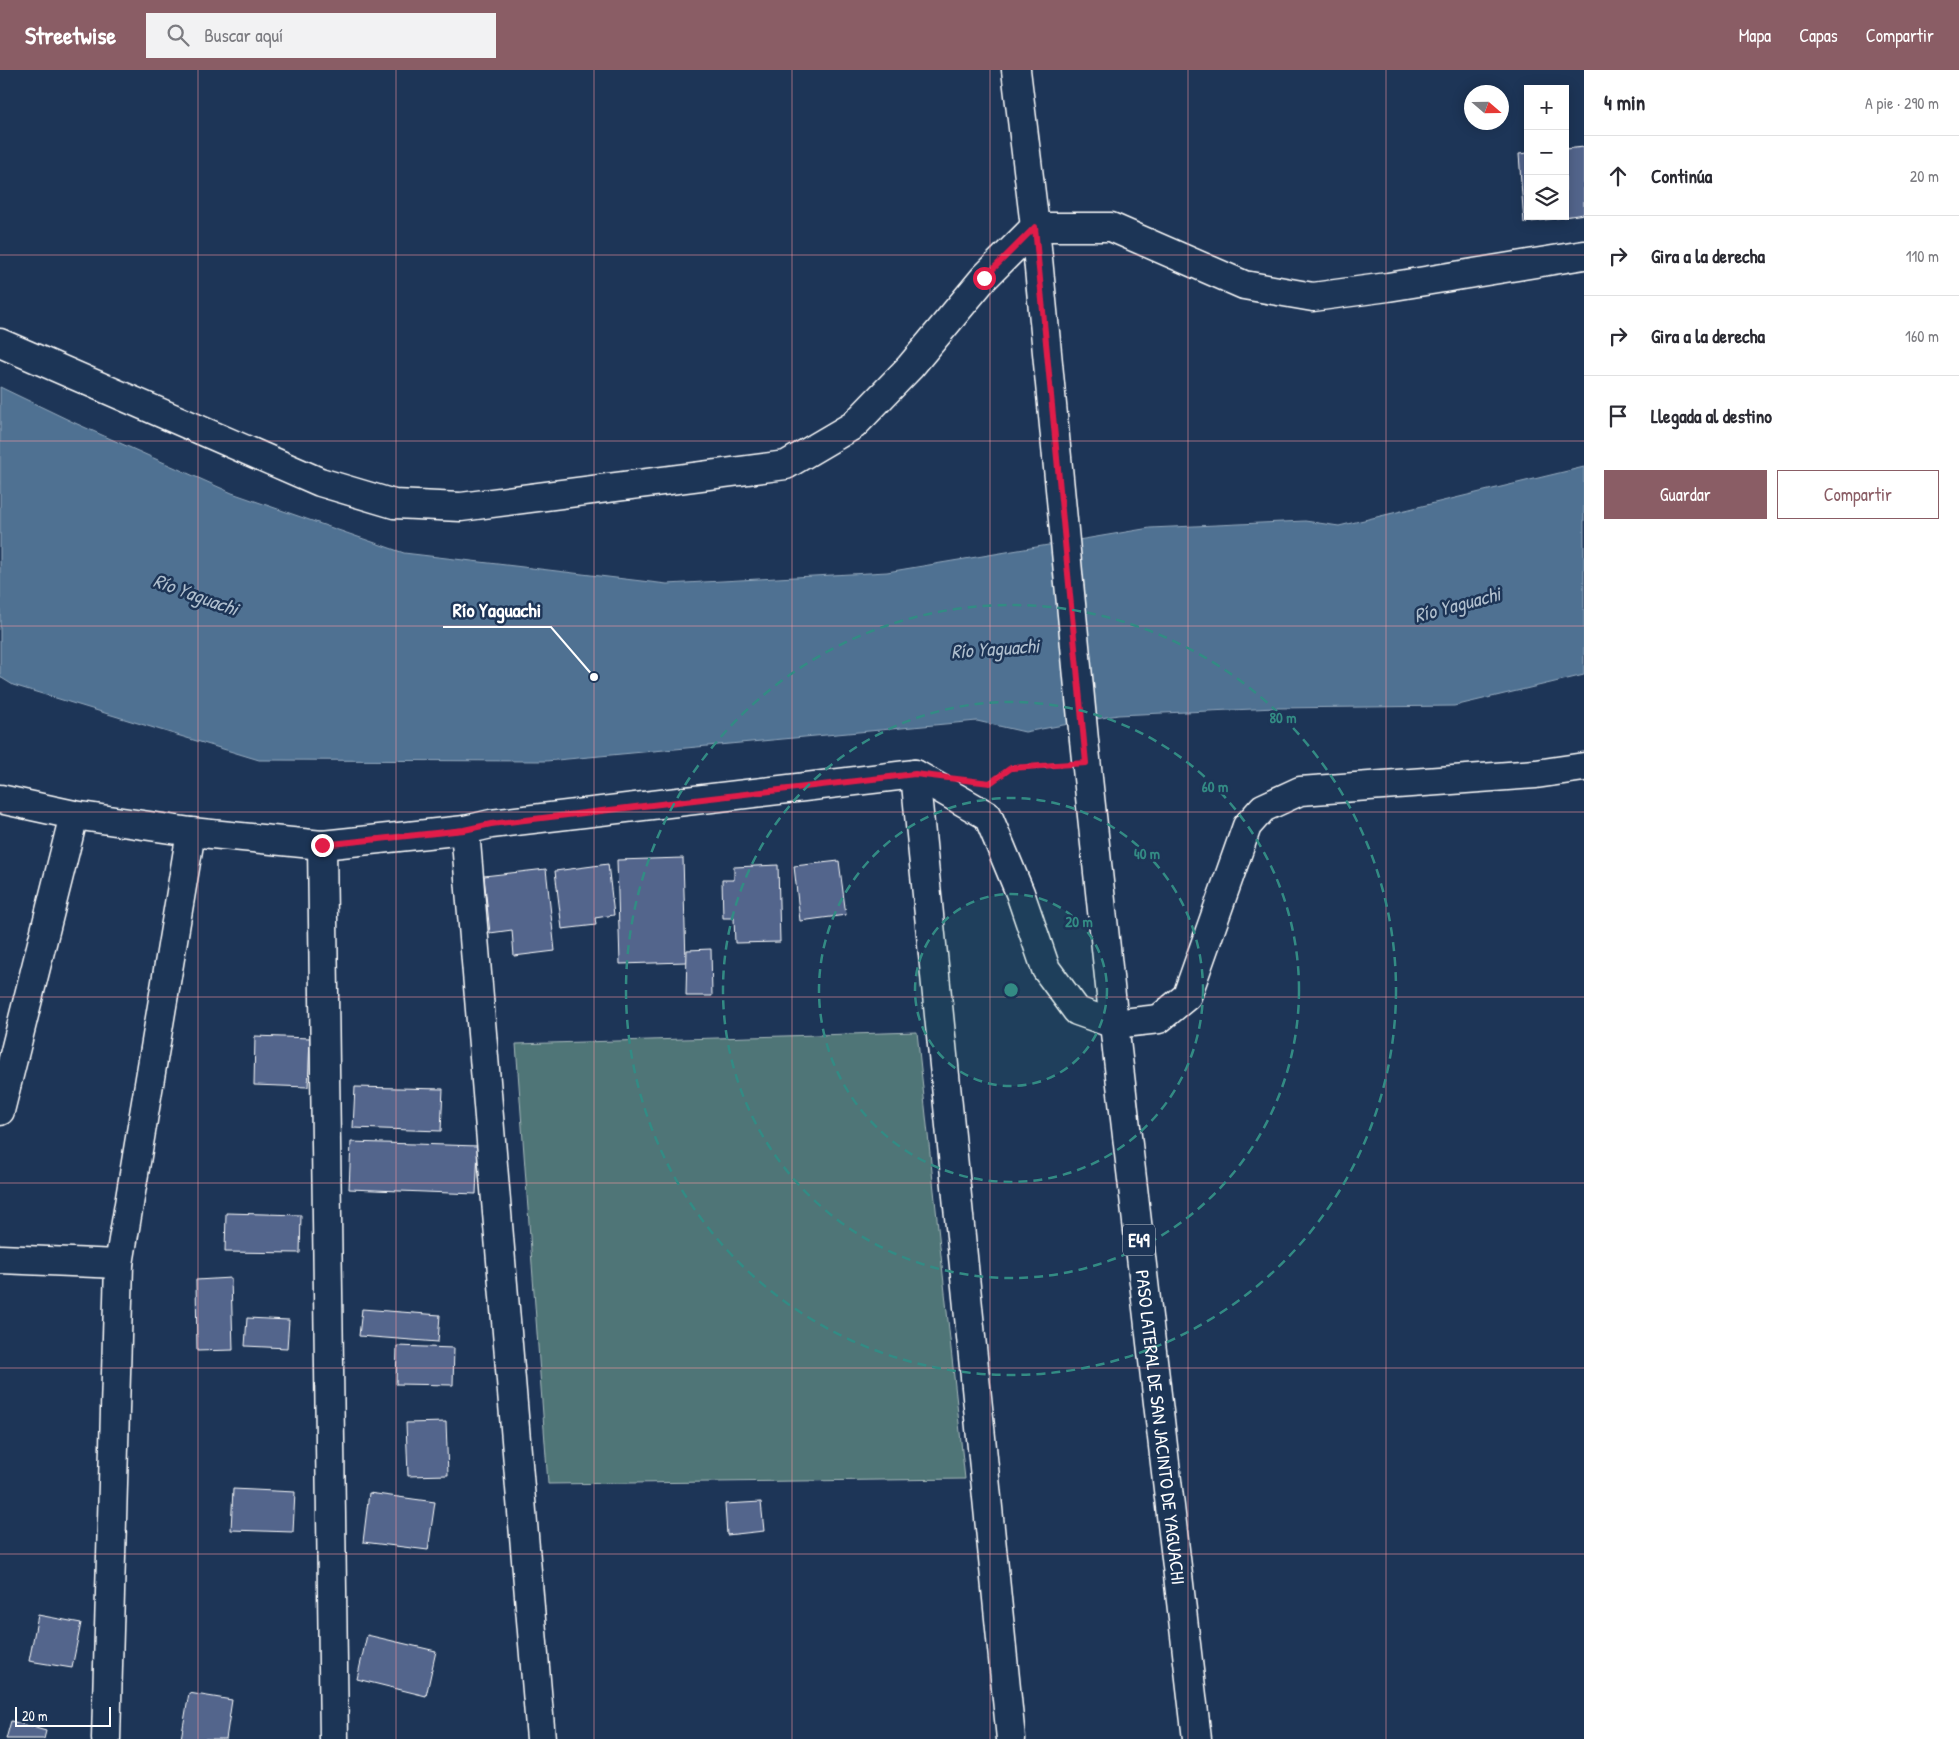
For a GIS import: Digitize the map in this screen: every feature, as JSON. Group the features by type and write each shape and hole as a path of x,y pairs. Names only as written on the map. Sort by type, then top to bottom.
{"street":[{"name":"PASO LATERAL DE SAN JACINTO DE YAGUACHI","path":"1016,70 1035,227 1085,752 1114,1024 1197,1739"},
{"path":"0,343 320,482 394,504 461,507 786,465 854,425 910,366 984,278 1035,227 1112,228 1244,285 1312,297 1388,287 1584,255"},
{"path":"0,799 74,816 191,832 322,845 464,830 491,824 915,774 988,816 1020,893 1046,969 1077,1011 1114,1024 1159,1019 1187,996 1247,826 1263,808 1300,791 1536,774 1584,767"},
{"path":"915,774 1011,1739"},
{"path":"0,1111 74,816"},
{"path":"464,830 541,1739"},
{"path":"106,1739 119,1264 191,832"},
{"path":"322,845 334,1739"},
{"path":"0,1259 119,1264"}],"path":[{"path":"990,783 1011,768 1085,752"}],"green space":[{"path":"917,1032 965,1479 548,1484 516,1044"}],"water":[{"path":"0,387 75,423 232,493 404,553 667,584 887,572 1150,528 1305,521 1339,526 1584,467 1584,675 1454,706 1276,708 1118,715 1025,732 977,721 546,761 259,760 13,685 0,677"}],"building":[{"path":"1584,147 1584,214 1569,216 1569,175 1569,149"},
{"path":"1524,153 1524,220 1544,220 1524,223 1519,154"},
{"path":"683,858 686,962 620,964 617,860"},
{"path":"839,861 846,915 800,921 794,866"},
{"path":"608,864 614,915 595,918 596,925 562,929 555,871"},
{"path":"778,865 780,942 735,943 734,918 723,918 722,880 734,880 734,867"},
{"path":"546,869 555,951 514,956 512,930 490,933 484,876"},
{"path":"711,949 712,996 686,996 687,950"},
{"path":"255,1036 310,1038 308,1087 254,1085"},
{"path":"355,1087 443,1089 441,1131 353,1128"},
{"path":"351,1142 478,1146 476,1194 349,1189"},
{"path":"226,1213 301,1215 300,1253 225,1252"},
{"path":"231,1278 233,1350 197,1351 196,1280"},
{"path":"362,1309 440,1315 438,1342 359,1336"},
{"path":"247,1318 289,1320 287,1348 245,1346"},
{"path":"397,1346 454,1348 453,1385 396,1384"},
{"path":"446,1422 448,1475 408,1476 406,1423"},
{"path":"233,1489 295,1492 293,1532 231,1530"},
{"path":"369,1493 435,1502 428,1550 363,1542"},
{"path":"761,1502 764,1531 727,1535 725,1504"},
{"path":"38,1615 81,1623 72,1668 29,1661"},
{"path":"367,1635 436,1651 426,1696 357,1679"},
{"path":"189,1693 232,1700 226,1739 181,1739"},
{"path":"11,1721 46,1731 44,1739 6,1739"}],"place":[{"name":"Río Yaguachi","path":"594,677"}],"route":[{"path":"322,845 464,830 491,824 915,774 990,783 1011,768 1086,763 1035,227 984,278"}]}
